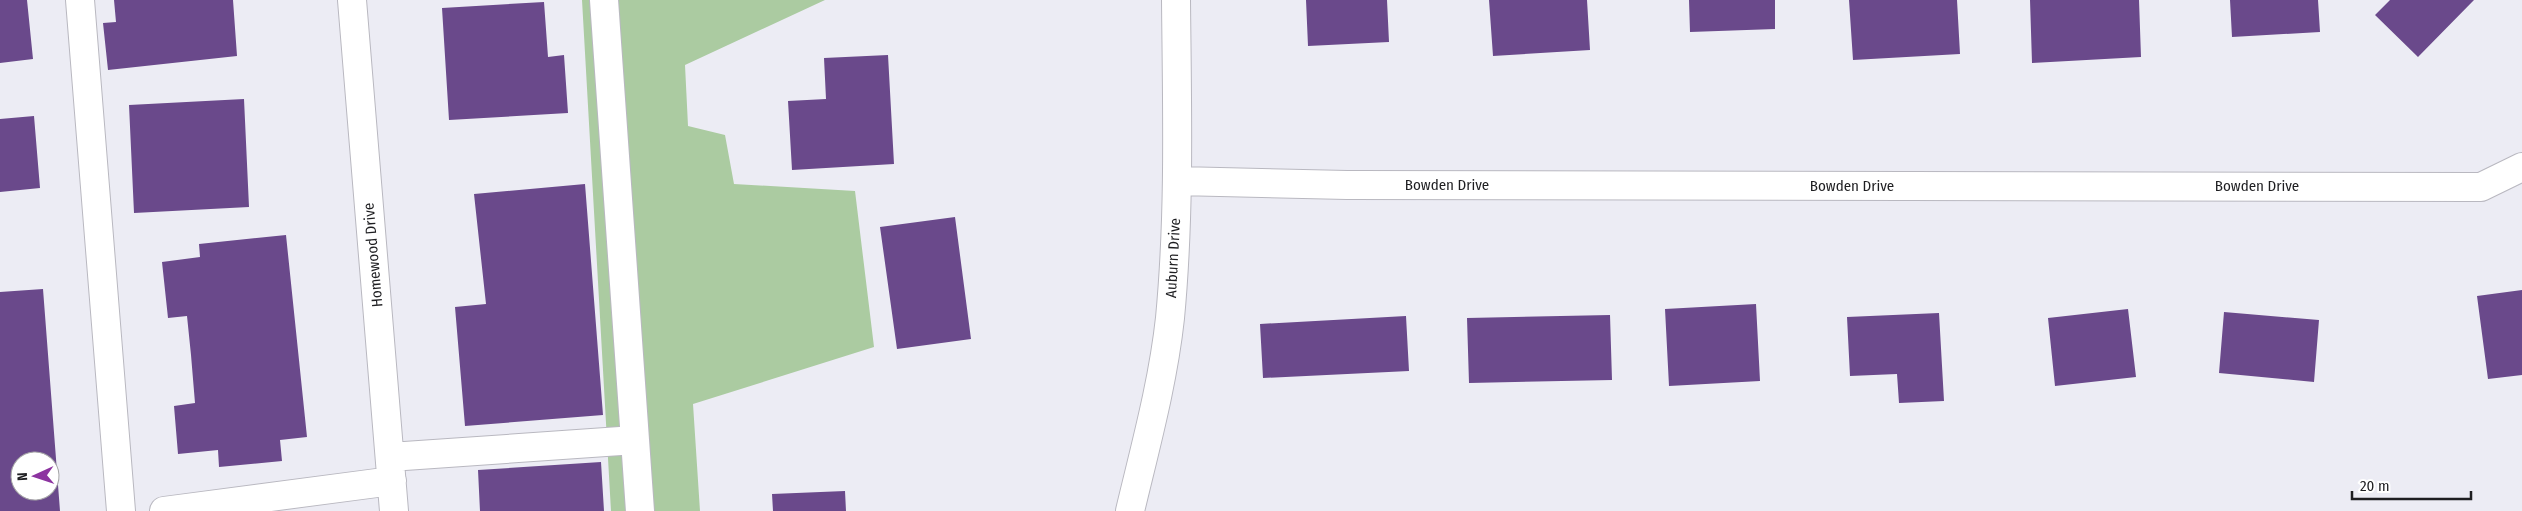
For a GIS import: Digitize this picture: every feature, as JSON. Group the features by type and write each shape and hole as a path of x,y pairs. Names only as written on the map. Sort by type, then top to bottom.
{"street":[{"path":"80,0 121,511"},
{"name":"Homewood Drive","path":"352,0 394,511"},
{"path":"604,0 640,511"},
{"name":"Auburn Drive","path":"1130,511 1150,431 1170,319 1178,181 1176,0"},
{"name":"Bowden Drive","path":"1178,181 1347,185 2481,186 2522,167"},
{"path":"164,511 391,469 634,440"}],"green space":[{"path":"582,0 825,0 685,65 688,126 725,135 734,184 855,191 874,347 693,404 700,511 611,511"}],"building":[{"path":"0,0 27,0 33,59 0,63"},
{"path":"114,0 233,0 237,56 108,70 103,23 116,22"},
{"path":"1306,0 1387,0 1389,42 1308,46"},
{"path":"1489,0 1587,0 1590,50 1493,56"},
{"path":"1689,0 1775,0 1775,29 1690,32"},
{"path":"1849,0 1957,0 1960,54 1853,60"},
{"path":"2030,0 2139,0 2141,57 2032,63"},
{"path":"2230,0 2318,0 2320,32 2232,37"},
{"path":"2390,0 2474,0 2418,57 2375,15"},
{"path":"544,2 548,57 564,55 568,113 449,120 442,8"},
{"path":"888,55 894,164 792,170 788,101 826,99 824,58"},
{"path":"244,99 249,207 134,213 129,105"},
{"path":"34,116 40,188 0,192 0,119"},
{"path":"585,184 603,415 465,426 455,307 486,304 474,194"},
{"path":"955,217 971,339 897,349 880,227"},
{"path":"286,235 307,437 280,440 282,461 219,467 218,450 178,454 174,406 195,403 191,355 187,316 168,318 162,262 200,257 199,244"},
{"path":"43,289 55,451 10,451 10,501 59,501 60,511 0,511 0,292"},
{"path":"2522,290 2522,375 2488,379 2477,296"},
{"path":"1756,304 1760,381 1669,386 1665,309"},
{"path":"2128,309 2136,377 2055,386 2048,318"},
{"path":"2224,312 2319,320 2314,382 2219,373"},
{"path":"1939,313 1944,401 1899,403 1897,374 1850,376 1847,317"},
{"path":"1610,315 1612,380 1469,383 1467,318"},
{"path":"1406,316 1409,371 1263,378 1260,324"},
{"path":"601,462 604,511 480,511 478,470"},
{"path":"845,491 846,511 773,511 772,494"}]}
